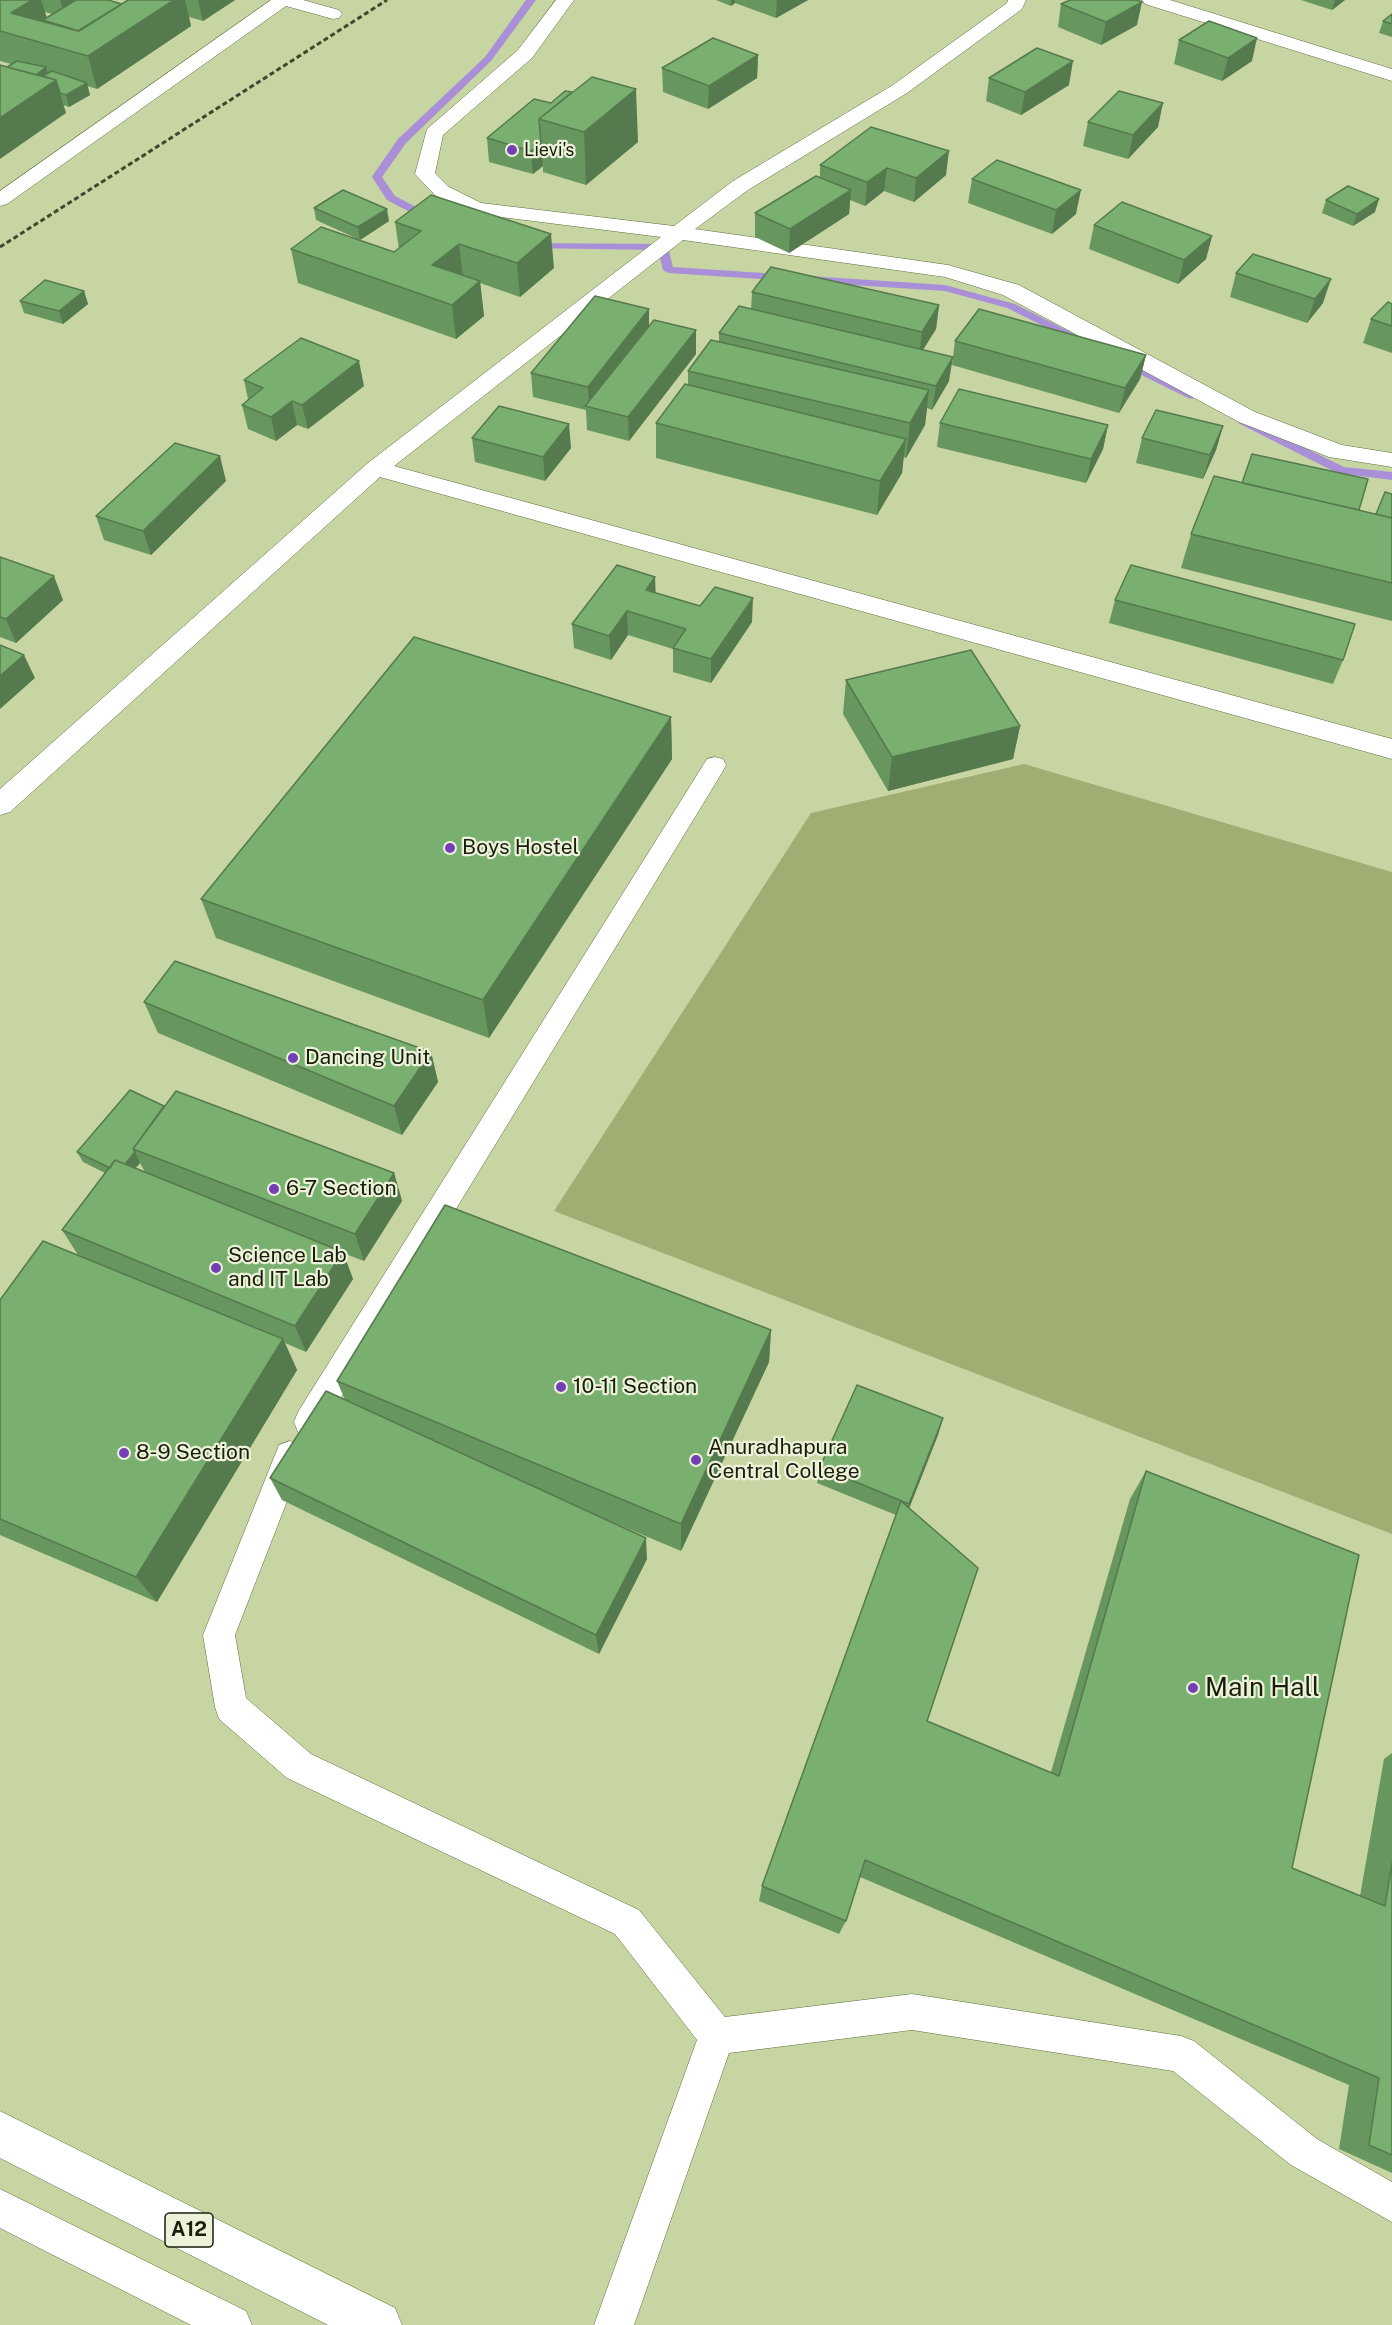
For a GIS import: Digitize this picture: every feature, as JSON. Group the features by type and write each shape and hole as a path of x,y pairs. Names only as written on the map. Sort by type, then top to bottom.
{"main road":[{"path":"0,200 283,0 333,14"},
{"path":"565,0 525,54 434,133 425,174 442,191 476,209 678,232 948,272 1011,290 1247,417 1337,452 1392,460"},
{"path":"0,805 376,468 645,261 678,232 756,175 884,100 1016,5 1017,0"},
{"path":"1151,0 1392,75"},
{"path":"376,468 1392,749"},
{"name":"A12","path":"0,2134 378,2325"}],"lane":[{"path":"715,765 294,1445 219,1635 231,1707 299,1766 627,1922 717,2036"},
{"path":"717,2036 912,2012 1181,2054 1304,2152 1392,2203"},
{"path":"614,2325 717,2036"},
{"path":"0,2208 232,2325"}],"green space":[{"path":"1024,764 1392,872 1392,1534 554,1211 811,813"}],"building":[{"path":"0,0 32,0 11,13 78,31 128,0 174,0 88,56 0,31"},
{"path":"76,0 108,0 122,4 79,31 43,20"},
{"path":"1070,0 1136,0 1142,2 1106,22 1061,4"},
{"path":"1392,14 1392,24 1383,21"},
{"path":"1209,21 1257,38 1228,58 1179,40"},
{"path":"713,38 758,55 709,86 662,68"},
{"path":"1037,48 1073,61 1025,92 989,78"},
{"path":"17,61 46,67 36,75 7,67"},
{"path":"0,65 56,80 0,118"},
{"path":"52,71 87,83 66,95 60,93 56,80 43,76"},
{"path":"592,77 636,89 584,132 539,119"},
{"path":"565,91 572,92 539,119 541,143 531,151 487,138 534,99 551,103"},
{"path":"1119,91 1163,103 1133,135 1088,122"},
{"path":"871,127 949,151 916,178 887,168 867,182 820,165"},
{"path":"997,160 1081,190 1056,210 972,179"},
{"path":"816,176 851,190 790,229 755,213"},
{"path":"1348,186 1379,199 1357,214 1326,200"},
{"path":"343,190 387,209 358,227 314,208"},
{"path":"431,195 551,234 517,263 459,244 432,265 480,281 452,305 291,249 321,227 394,252 421,231 395,222"},
{"path":"1122,202 1212,236 1184,260 1094,225"},
{"path":"1253,254 1331,279 1315,299 1236,273"},
{"path":"771,267 939,305 922,332 752,292"},
{"path":"45,280 84,291 59,311 20,301"},
{"path":"595,296 649,309 588,387 531,373"},
{"path":"1388,302 1392,304 1392,326 1371,319"},
{"path":"739,306 953,357 936,386 719,333"},
{"path":"979,309 1146,355 1125,388 955,341"},
{"path":"654,320 696,330 628,417 585,406"},
{"path":"301,338 359,361 302,405 292,401 271,417 242,405 263,388 244,380"},
{"path":"711,340 929,390 910,423 688,371"},
{"path":"685,384 906,439 880,481 656,423"},
{"path":"959,389 1108,425 1091,459 940,423"},
{"path":"499,406 569,424 543,457 472,438"},
{"path":"1156,410 1223,426 1210,455 1142,438"},
{"path":"175,443 220,456 143,531 96,516"},
{"path":"1252,454 1368,479 1359,510 1242,483"},
{"path":"1214,476 1392,518 1392,583 1191,534"},
{"path":"1385,492 1392,494 1392,518 1376,514"},
{"path":"0,557 54,576 6,619 0,617"},
{"path":"617,565 655,577 646,590 700,606 715,587 753,598 711,659 673,648 686,629 627,611 609,636 572,624"},
{"path":"1131,565 1355,624 1343,660 1115,600"},
{"name":"Boys Hostel","path":"414,637 671,717 483,1000 201,899"},
{"path":"0,645 24,655 0,676"},
{"path":"971,650 1020,726 892,757 846,680"},
{"path":"175,961 431,1052 394,1106 144,1002"},
{"path":"130,1090 164,1106 125,1164 115,1160 110,1168 77,1152"},
{"path":"176,1091 394,1173 355,1234 133,1149"},
{"name":"Science Lab and IT Lab","path":"115,1160 343,1252 295,1326 62,1230"},
{"name":"10-11 Section","path":"445,1205 771,1330 681,1524 337,1381"},
{"name":"8-9 Section","path":"43,1241 283,1339 136,1577 0,1519 0,1300"},
{"path":"857,1385 943,1418 909,1504 820,1467"},
{"path":"326,1391 646,1538 596,1635 270,1478"},
{"path":"1146,1471 1359,1555 1292,1868 1385,1906 1392,1863 1392,2155 1369,2145 1379,2078 865,1860 846,1921 762,1886 901,1501 978,1568 927,1721 1059,1776"}],"waterway":[{"path":"431,219 391,198 377,177 402,141 488,59 531,0"},
{"path":"531,246 663,247 668,270 945,288 1011,306 1084,342"},
{"path":"1123,362 1192,396"},
{"path":"1244,422 1341,470 1392,476"}],"railway":[{"path":"0,247 387,0"}],"place":[{"name":"Lievi's","path":"512,150"},
{"name":"Boys Hostel","path":"450,848"},
{"name":"Dancing Unit","path":"293,1058"},
{"name":"6-7 Section","path":"274,1189"},
{"name":"Science Lab and IT Lab","path":"216,1268"},
{"name":"10-11 Section","path":"561,1387"},
{"name":"8-9 Section","path":"124,1453"},
{"name":"Anuradhapura Central College","path":"696,1460"},
{"name":"Main Hall","path":"1193,1688"}]}
